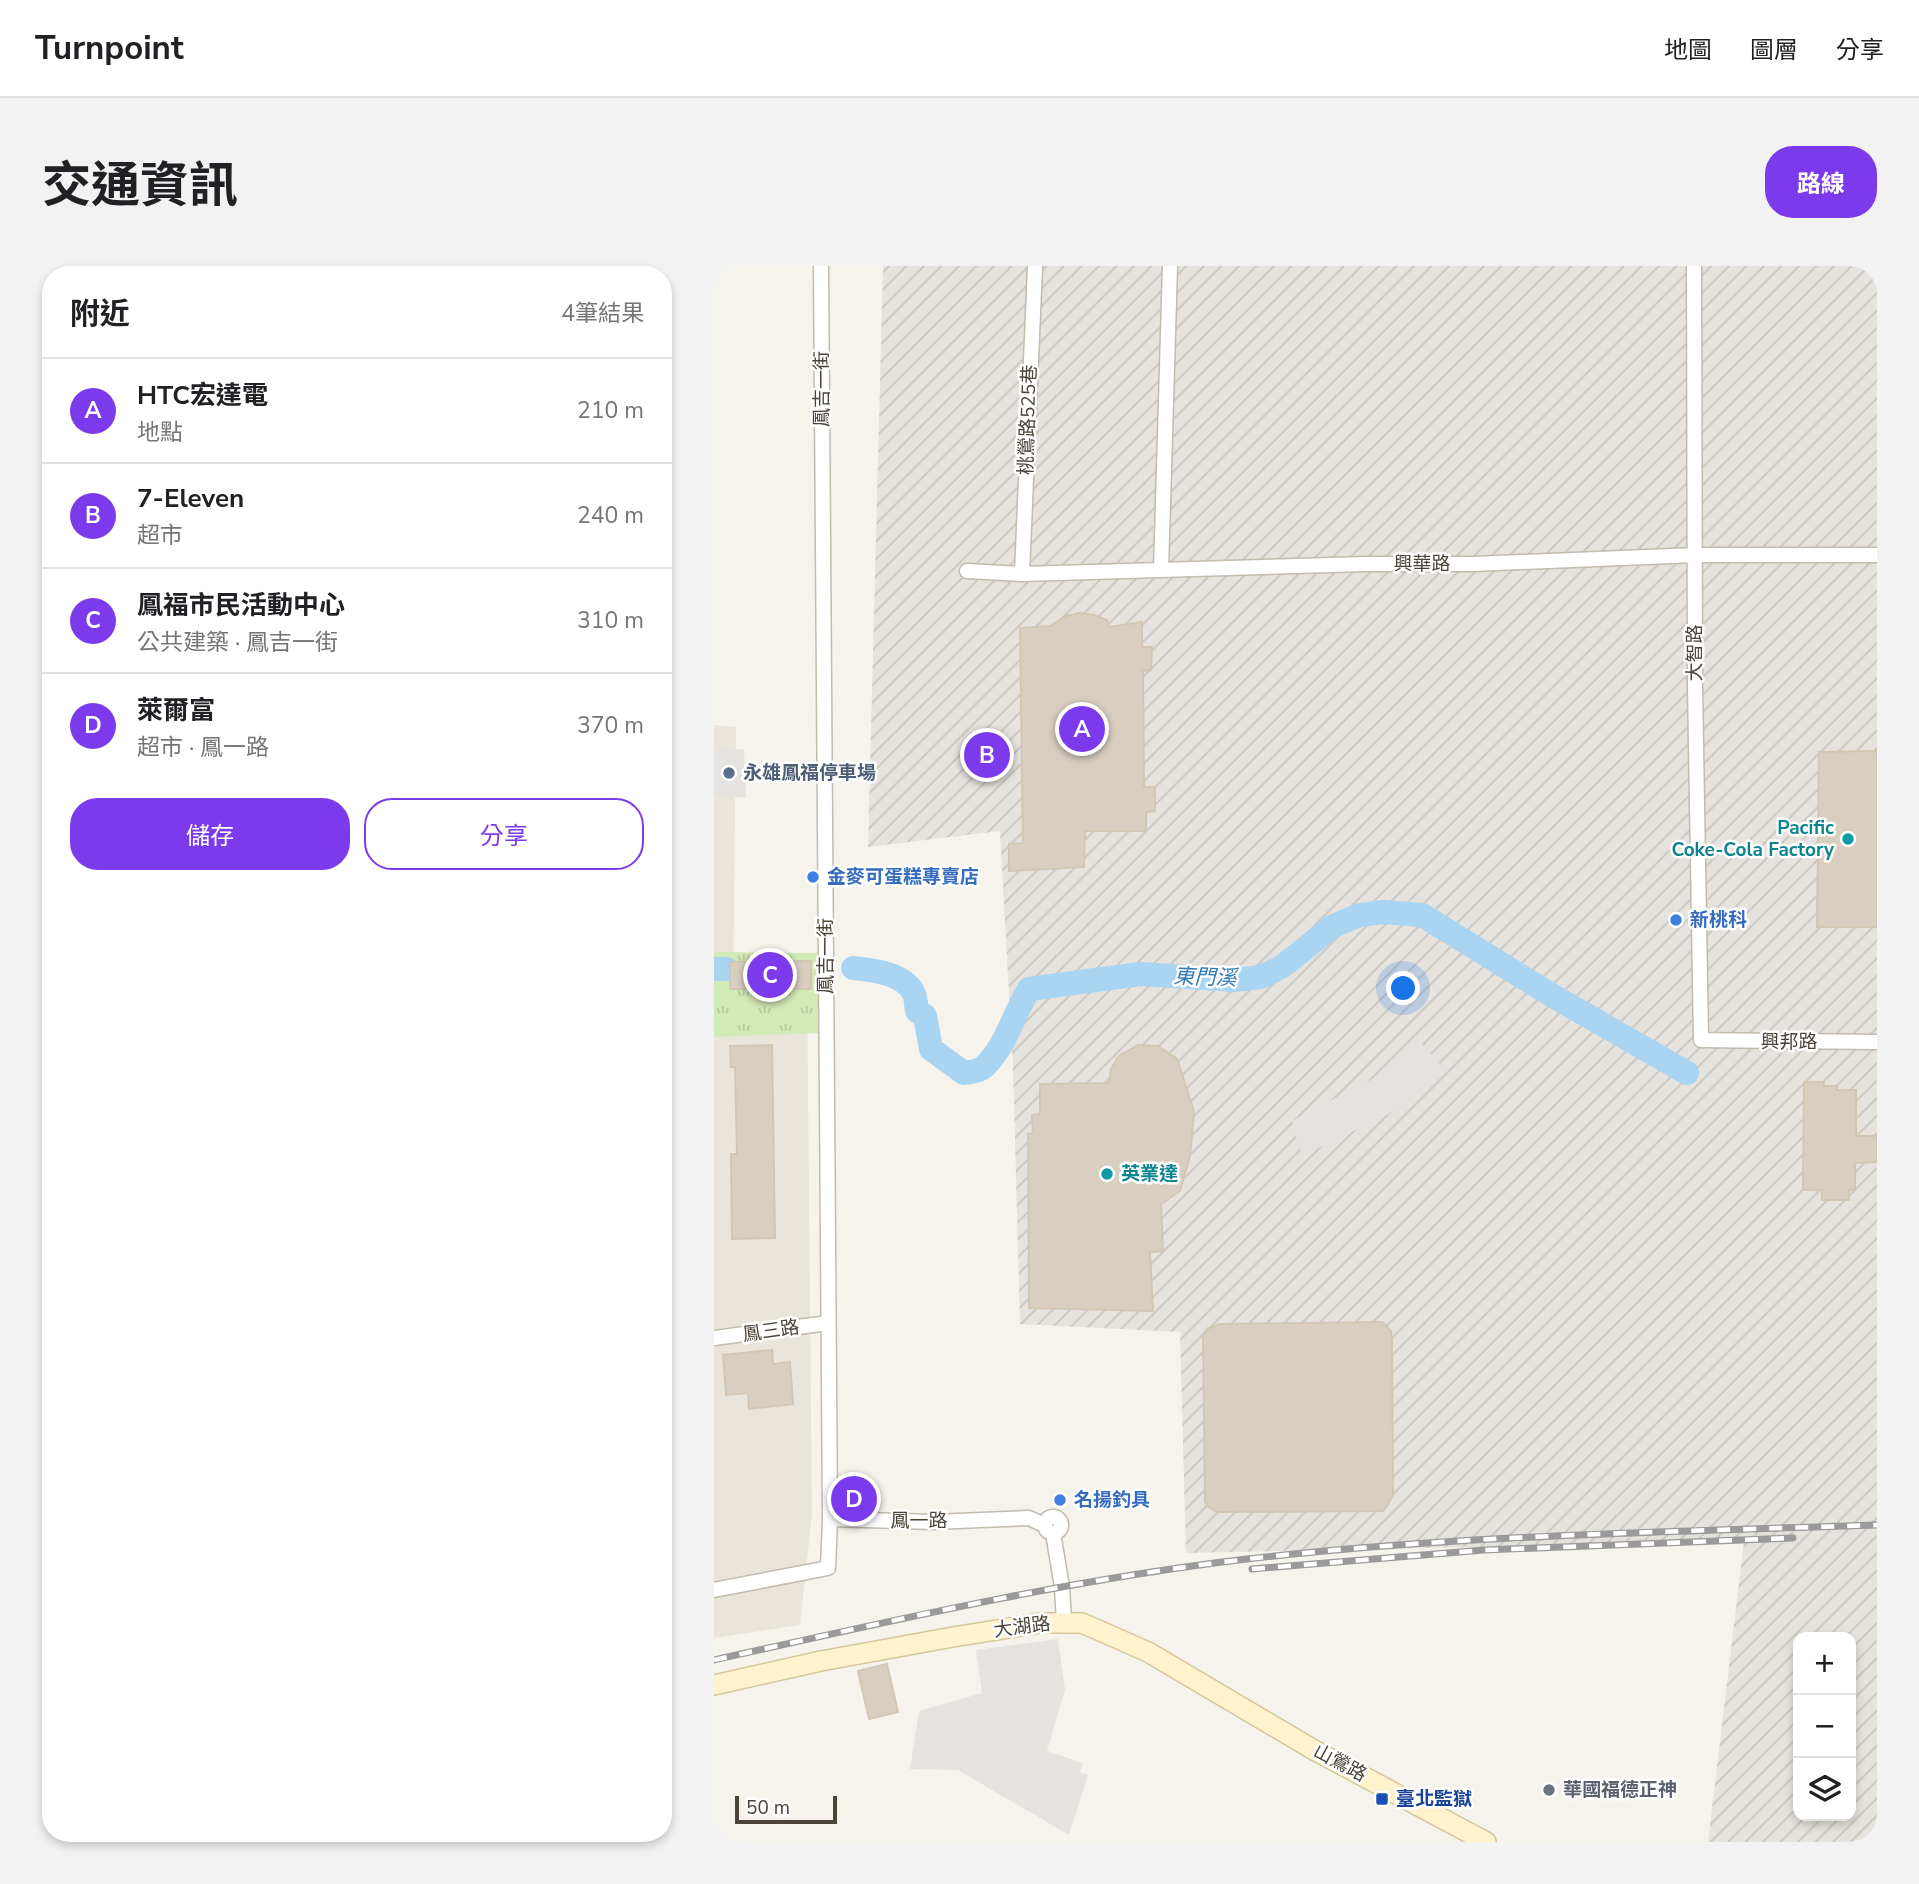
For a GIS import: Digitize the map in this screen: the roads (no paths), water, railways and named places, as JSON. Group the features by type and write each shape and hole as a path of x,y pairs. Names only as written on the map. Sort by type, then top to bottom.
{"street":[{"name":"鳳吉一街","path":"821,266 830,1519"},
{"name":"桃鶯路525巷","path":"1022,574 1035,266"},
{"path":"1161,570 1170,266"},
{"name":"大智路","path":"1694,266 1695,685 1701,1041"},
{"name":"興華路","path":"967,571 1022,574 1365,564 1474,564 1696,555 1877,555"},
{"name":"興邦路","path":"1701,1041 1877,1042"},
{"name":"鳳三路","path":"714,1338 828,1323"},
{"name":"鳳一路","path":"830,1519 933,1522 1029,1518 1049,1529 1062,1587 1064,1622"},
{"path":"714,1590 828,1568 830,1519"},
{"name":"大湖路","path":"714,1685 821,1661 953,1637 1040,1623 1082,1623 1148,1652 1304,1744"},
{"name":"山鶯路","path":"1304,1744 1486,1842"}],"waterway":[{"name":"東門溪","path":"853,968 887,974 910,987 915,996 917,1011 925,1016 931,1049 964,1073 980,1069 992,1058 1029,989 1140,974 1234,980 1261,977 1283,966 1333,926 1360,915 1383,912 1422,915 1553,996 1687,1073"},
{"name":"東門溪","path":"714,969 727,969"}],"railway":[{"path":"714,1660 1046,1590 1247,1559 1483,1540 1877,1525"},
{"path":"1252,1569 1484,1550 1793,1538"}],"place":[{"name":"HTC宏達電","path":"1082,729"},
{"name":"7-Eleven","path":"987,755"},
{"name":"永雄鳳福停車場","path":"729,773"},
{"name":"Pacific Coke-Cola Factory","path":"1848,839"},
{"name":"金麥可蛋糕專賣店","path":"813,877"},
{"name":"新桃科","path":"1676,920"},
{"name":"鳳福市民活動中心","path":"770,975"},
{"name":"英業達","path":"1107,1174"},
{"name":"萊爾富","path":"854,1499"},
{"name":"名揚釣具","path":"1060,1500"},
{"name":"華國福德正神","path":"1549,1790"},
{"name":"臺北監獄","path":"1382,1799"}]}
